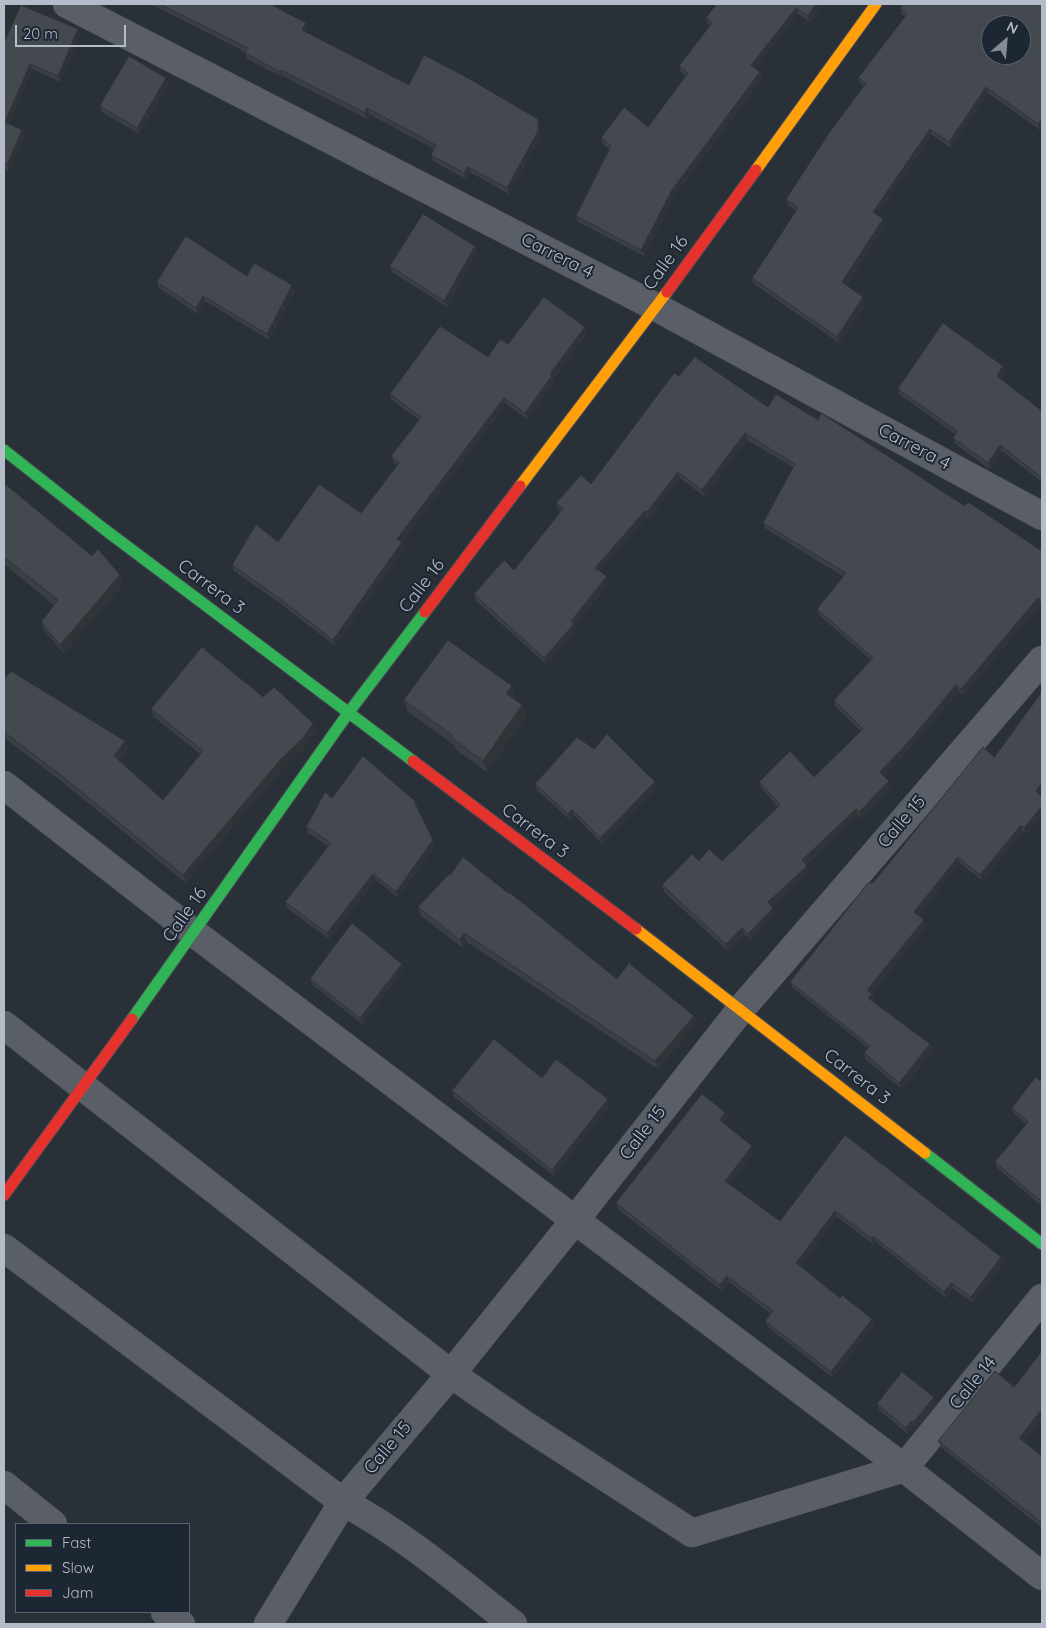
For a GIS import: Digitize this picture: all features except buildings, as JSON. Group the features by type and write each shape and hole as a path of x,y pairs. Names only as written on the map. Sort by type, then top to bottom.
{"street":[{"name":"Carrera 4","path":"67,4 656,306 1042,516"},
{"name":"Calle 16","path":"4,1194 84,1088 349,712 656,306 876,4"},
{"name":"Carrera 3","path":"4,450 112,535 741,1009 1042,1244"},
{"name":"Calle 15","path":"268,1624 343,1502 451,1374 741,1009 1042,660"},
{"path":"4,785 194,934 904,1468 1042,1576"},
{"path":"4,1024 451,1374 525,1425 692,1533 904,1468"},
{"path":"4,1248 343,1502 404,1539 513,1624"},
{"name":"Calle 14","path":"904,1468 1042,1298"},
{"path":"4,1485 52,1523"},
{"path":"166,1613 181,1624"}],"traffic: fast":[{"path":"4,450 104,529 413,761"},
{"path":"132,1019 349,712 425,612"},
{"path":"925,1153 1042,1244"}],"traffic: slow":[{"path":"756,170 876,4"},
{"path":"520,486 667,292"},
{"path":"636,929 925,1153"}],"traffic: jam":[{"path":"667,292 756,170"},
{"path":"425,612 520,486"},
{"path":"413,761 636,929"},
{"path":"4,1195 132,1019"}]}
